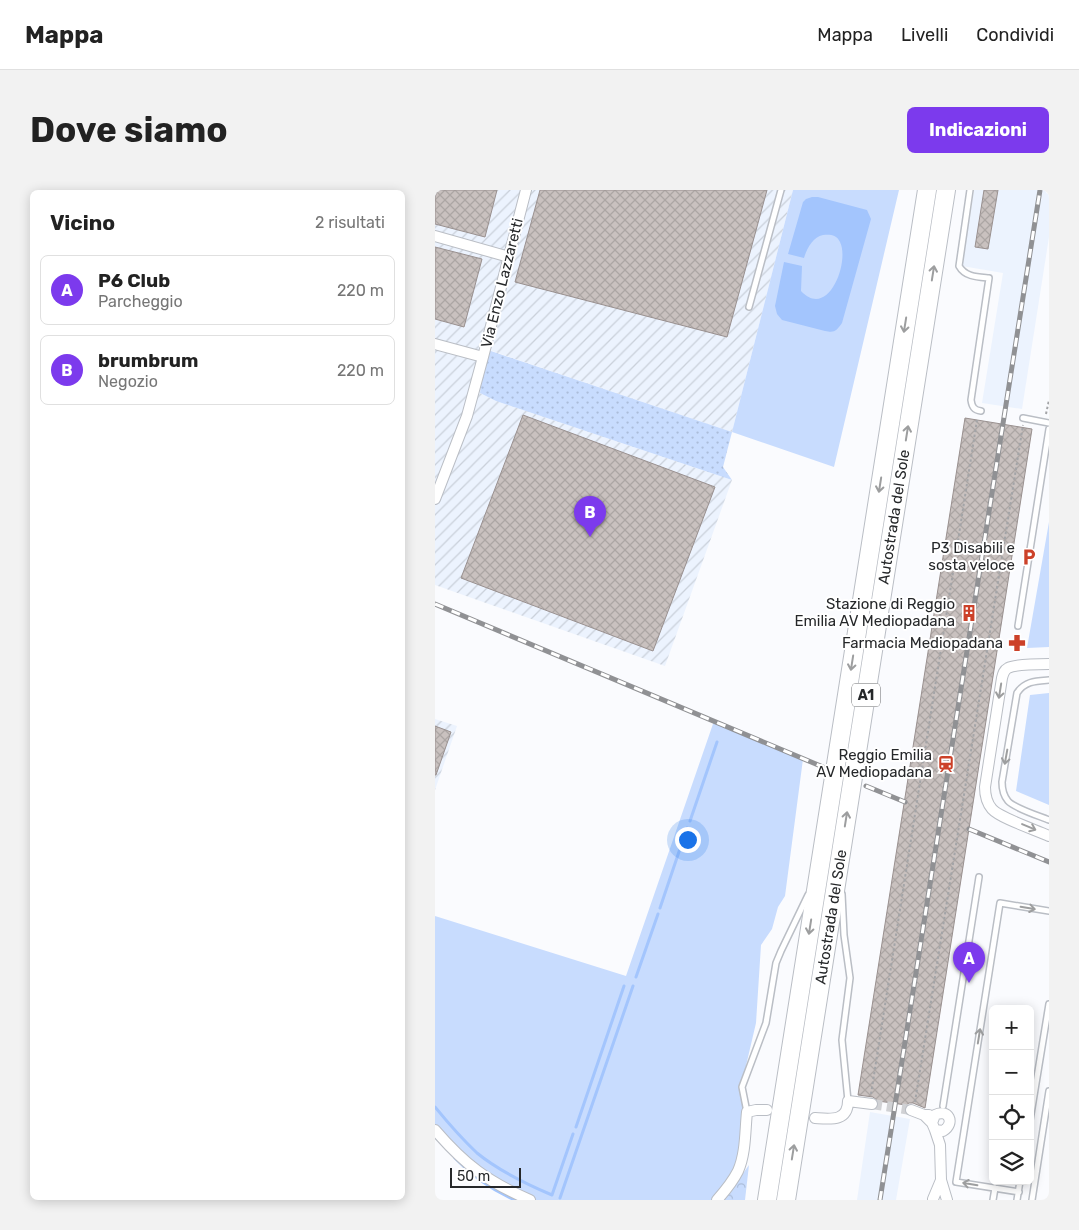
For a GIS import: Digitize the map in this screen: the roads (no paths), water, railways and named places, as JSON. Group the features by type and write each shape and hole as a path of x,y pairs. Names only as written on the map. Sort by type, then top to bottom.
{"highway":[{"name":"Autostrada del Sole","path":"767,1200 927,190"},
{"name":"Autostrada del Sole","path":"786,1200 946,190"}],"street":[{"name":"Via Enzo Lazzaretti","path":"435,344 483,357 526,190"},
{"path":"435,236 509,257"},
{"path":"435,499 467,416 483,357"},
{"path":"1049,664 1014,666 1005,671 1002,678 985,786 985,796 993,810 1000,815 1049,836"},
{"path":"815,1118 834,1119 840,1117 847,1110 848,1100 871,1102"},
{"path":"913,1109 924,1115 939,1118 941,1180 947,1200 938,1198 932,1200"},
{"path":"717,1200 734,1177 741,1162 747,1112 767,1110"},
{"path":"435,1130 475,1170 496,1184 530,1200"},
{"path":"932,1200 941,1180"}],"lane":[{"path":"749,307 781,190"},
{"path":"970,190 959,266 964,274 989,278 971,400 972,406 976,410 981,411"},
{"path":"1023,418 1047,422"},
{"path":"1018,626 1049,430"},
{"path":"1049,680 1035,681 1027,684 1017,693 1002,782 1003,790 1009,802 1049,820"},
{"path":"840,856 844,935 850,978 842,1040 848,1100"},
{"path":"747,1112 742,1087 765,1023 777,962 818,876"},
{"path":"939,1118 979,877"},
{"path":"1019,1192 956,1182 1000,903 1049,911"},
{"path":"1034,1096 1049,1004"},
{"path":"1032,1200 1049,1091"},
{"path":"1017,1200 1020,1185"},
{"path":"993,1200 995,1188"}],"waterway":[{"path":"690,821 717,742"},
{"path":"660,908 687,828"},
{"path":"636,977 658,914"},
{"path":"576,1127 624,986"},
{"path":"560,1198 633,986"},
{"path":"435,1107 485,1160 513,1177 552,1195 573,1134"},
{"path":"455,1158 483,1182 515,1200"}],"tunnel":[{"path":"872,1104 911,1110"}],"railway":[{"path":"880,1200 1040,190"},
{"path":"435,604 823,767"},
{"path":"866,786 905,802"},
{"path":"969,829 1049,862"}],"place":[{"name":"brumbrum","path":"590,537"},
{"name":"P3 Disabili e sosta veloce","path":"1029,557"},
{"name":"Stazione di Reggio Emilia AV Mediopadana","path":"969,613"},
{"name":"Farmacia Mediopadana","path":"1017,643"},
{"name":"Reggio Emilia AV Mediopadana","path":"946,764"},
{"name":"P6 Club","path":"969,983"}]}
